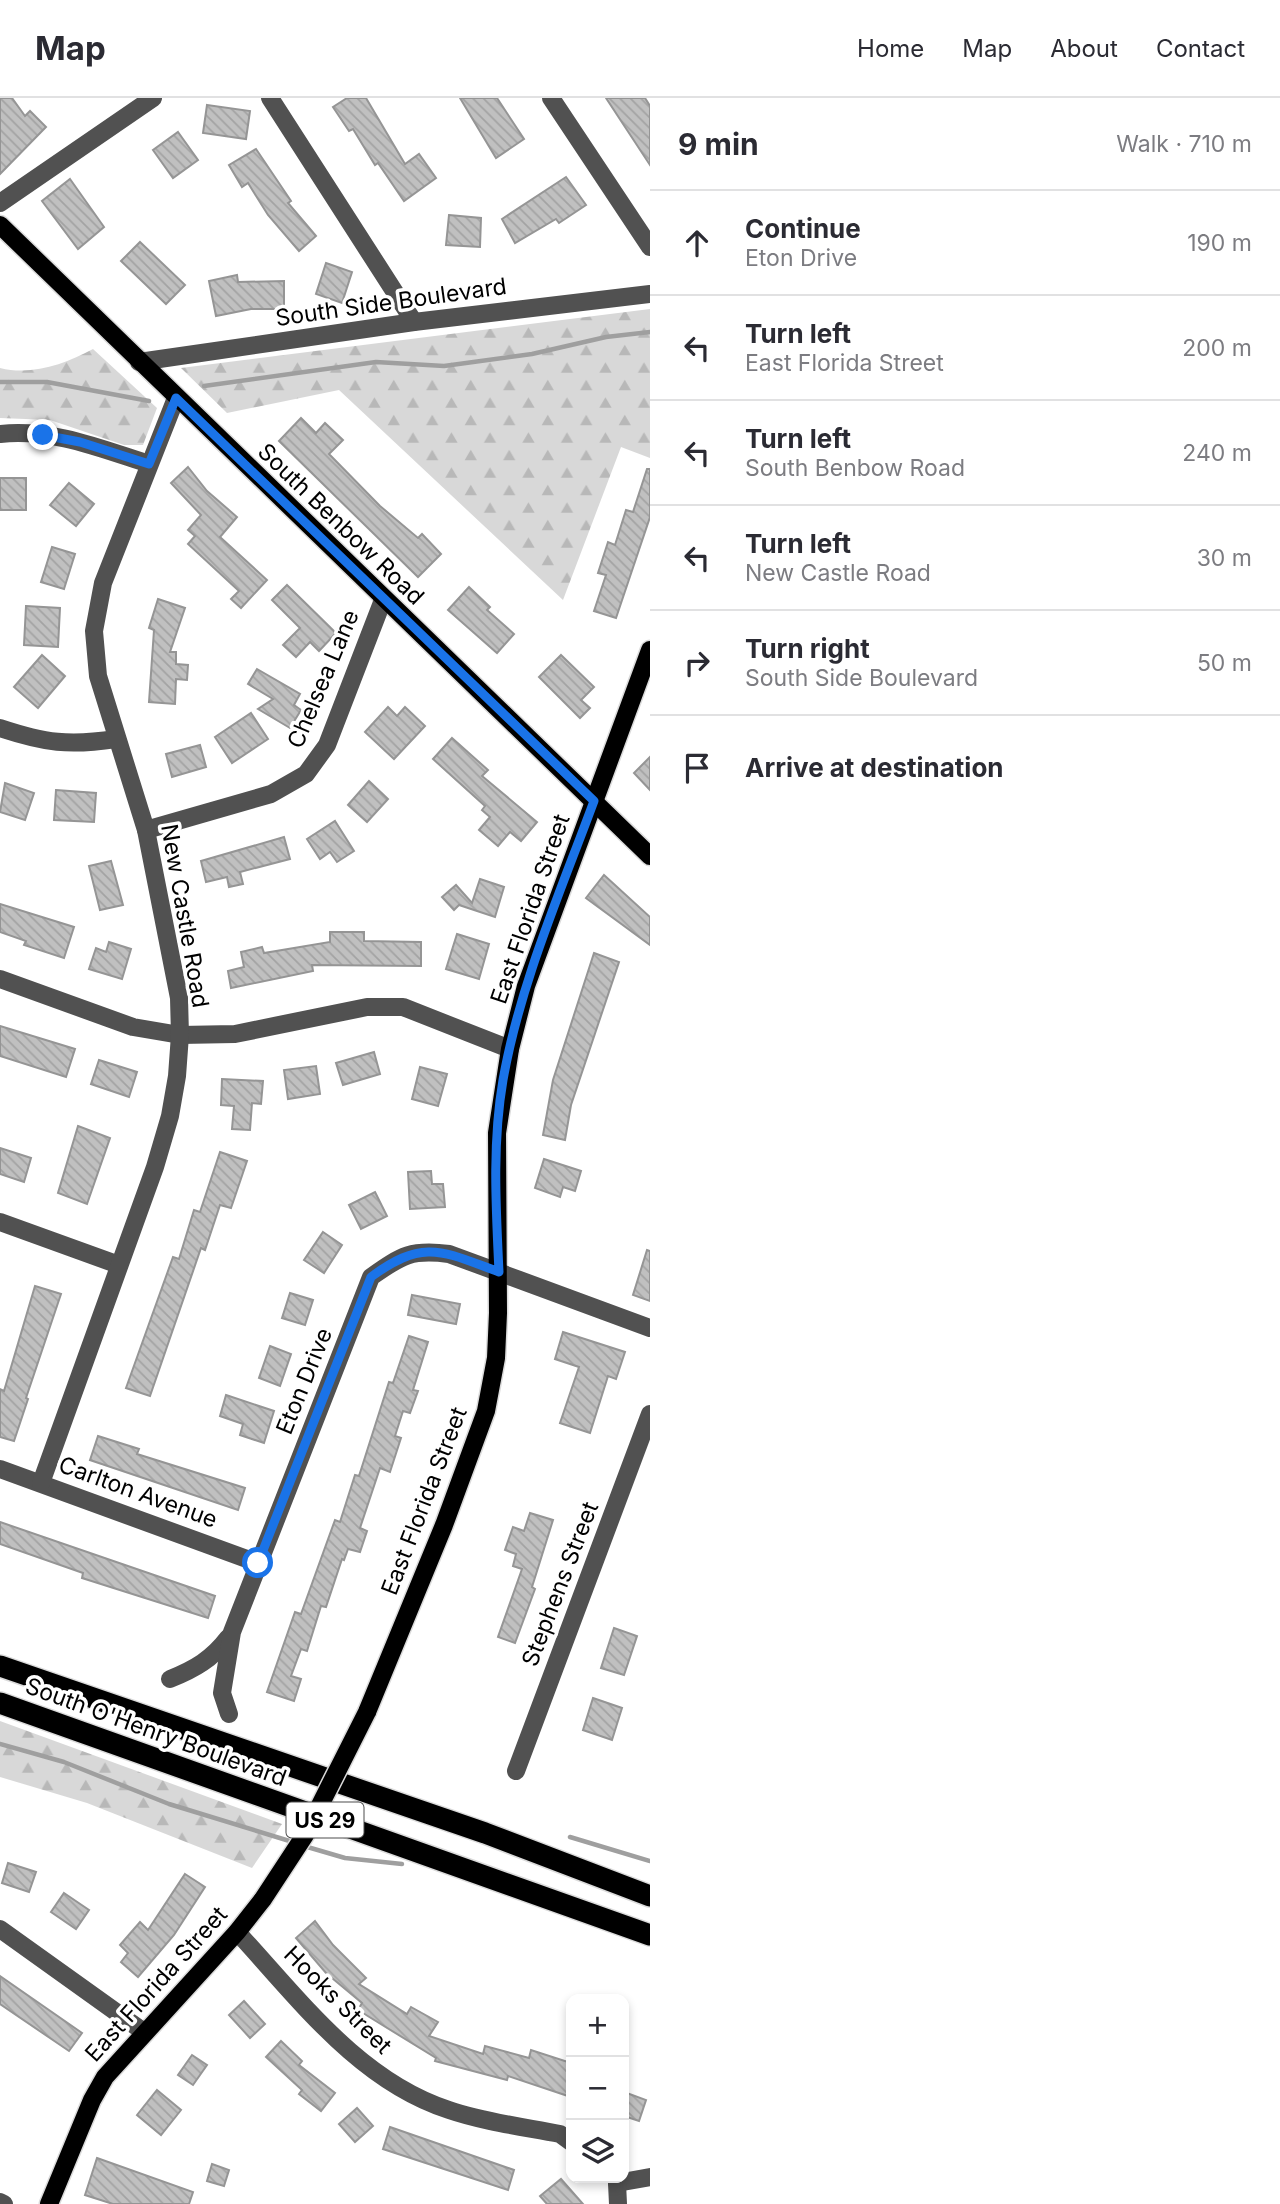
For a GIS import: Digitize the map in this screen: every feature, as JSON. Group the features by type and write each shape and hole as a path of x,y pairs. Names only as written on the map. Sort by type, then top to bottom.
{"highway":[{"name":"South O'Henry Boulevard","path":"0,1666 485,1833 650,1896"},
{"name":"South O'Henry Boulevard","path":"0,1703 650,1935"}],"main road":[{"name":"South Benbow Road","path":"0,225 383,600 650,856"},
{"name":"East Florida Street","path":"50,2204 92,2099 112,2067 237,1932 263,1899 305,1835 366,1712 444,1525 486,1411 496,1358 499,1272 497,1133 510,1049 526,986 650,650"}],"street":[{"path":"0,203 153,98"},
{"path":"270,98 414,322"},
{"path":"551,98 650,247"},
{"name":"South Side Boulevard","path":"139,362 414,322 650,294"},
{"name":"New Castle Road","path":"41,1483 170,1116 180,1035 179,998 146,830 98,676 94,631 103,583 176,398"},
{"path":"0,434 43,435 80,442 149,464"},
{"name":"Chelsea Lane","path":"146,830 271,794 306,774 327,745 383,600"},
{"path":"0,728 33,739 77,745 116,739"},
{"path":"0,979 133,1027 180,1035 235,1034 367,1007 403,1007 510,1049"},
{"path":"0,1222 119,1265"},
{"name":"Eton Drive","path":"229,1714 222,1693 232,1632 371,1277 394,1260 421,1250 449,1254 650,1328"},
{"name":"Stephens Street","path":"516,1770 650,1415"},
{"name":"Carlton Avenue","path":"0,1469 258,1563"},
{"name":"Eton Drive","path":"170,1679 215,1656 232,1632"},
{"path":"0,1929 144,2032"},
{"name":"Hooks Street","path":"237,1932 322,2024 387,2081 449,2110 560,2134 566,2138"},
{"path":"629,2179 650,2177"},
{"path":"615,2183 618,2204"}],"green space":[{"path":"650,309 650,458 621,447 563,600 339,390 227,413 181,368"},
{"path":"93,349 157,408 143,445 124,445 50,420 0,418 0,368 24,371 48,367"},
{"path":"0,1721 282,1824 252,1868 87,1803 0,1777"}],"building":[{"path":"0,98 12,98 25,116 30,111 46,127 0,174"},
{"path":"347,98 366,98 405,164 419,154 436,178 404,201 378,163 375,165 353,129 349,131 333,107"},
{"path":"460,98 497,98 524,139 496,158"},
{"path":"606,98 645,98 650,106 650,165"},
{"path":"207,105 250,111 246,139 203,133"},
{"path":"178,132 198,160 173,178 153,150"},
{"path":"256,149 291,201 288,203 316,236 299,251 268,215 248,183 242,187 229,165"},
{"path":"566,177 586,205 559,223 556,219 515,243 502,219"},
{"path":"70,179 104,227 78,249 42,201"},
{"path":"449,215 481,218 480,247 446,245"},
{"path":"140,242 185,285 166,304 121,261"},
{"path":"326,263 352,272 342,303 316,294"},
{"path":"237,275 238,282 284,281 284,309 251,309 216,316 209,281"},
{"path":"301,418 316,433 325,423 343,440 329,454 380,506 418,538 422,534 441,554 418,577 279,441"},
{"path":"188,467 207,491 237,517 220,537 267,580 241,608 231,599 239,591 188,544 195,536 188,530 201,515 171,483"},
{"path":"647,469 650,469 650,517 616,618 594,611 606,575 598,573 608,542 615,545 626,510 633,512"},
{"path":"0,478 26,478 26,510 0,510"},
{"path":"69,483 94,504 76,526 50,505"},
{"path":"52,547 75,554 64,589 41,582"},
{"path":"287,585 336,633 319,651 310,642 296,657 283,645 300,628 272,600"},
{"path":"469,587 490,607 487,610 514,634 497,653 448,610"},
{"path":"158,599 185,608 170,652 176,652 176,664 188,665 187,680 176,679 175,704 149,702 154,630 149,628"},
{"path":"26,606 60,608 58,647 24,645"},
{"path":"42,655 65,676 38,708 14,687"},
{"path":"561,655 594,687 581,700 590,708 580,718 539,677"},
{"path":"257,669 300,694 294,705 301,710 290,728 258,709 273,699 248,684"},
{"path":"388,707 397,716 405,707 425,726 394,759 365,732"},
{"path":"251,713 268,739 232,763 215,737"},
{"path":"452,738 488,770 482,776 537,822 521,841 510,832 498,846 479,830 490,817 482,810 485,806 433,759"},
{"path":"200,745 206,767 172,777 166,754"},
{"path":"650,757 650,790 634,773"},
{"path":"369,781 388,799 367,822 348,805"},
{"path":"5,783 34,793 25,820 0,812"},
{"path":"56,790 96,793 94,822 54,820"},
{"path":"335,821 354,851 337,862 330,852 320,859 307,839"},
{"path":"284,837 290,859 240,872 243,884 229,887 227,877 206,882 201,861"},
{"path":"111,861 123,905 100,910 89,866"},
{"path":"604,875 650,917 650,945 586,898"},
{"path":"480,879 504,887 495,917 459,905 454,910 442,897 456,885 472,903"},
{"path":"0,904 74,927 64,958 24,945 26,941 0,932"},
{"path":"330,932 364,932 364,941 421,942 421,966 312,965 313,971 231,988 228,971 244,967 241,952 262,947 264,953 330,942"},
{"path":"457,934 489,944 479,979 446,969"},
{"path":"109,942 131,949 122,979 89,969 96,948 106,952"},
{"path":"594,953 619,962 571,1105 565,1140 543,1135 553,1080"},
{"path":"0,1026 75,1049 66,1077 0,1056"},
{"path":"374,1052 380,1074 343,1085 336,1063"},
{"path":"99,1060 137,1072 129,1097 91,1084"},
{"path":"316,1066 320,1094 288,1099 284,1070"},
{"path":"420,1067 447,1074 438,1106 412,1099"},
{"path":"222,1079 263,1081 261,1104 252,1103 250,1130 232,1129 234,1106 221,1105"},
{"path":"78,1126 110,1138 87,1204 58,1193"},
{"path":"0,1148 31,1158 24,1182 0,1174"},
{"path":"220,1152 247,1161 231,1208 220,1205 205,1250 201,1248 150,1396 126,1388 173,1257 179,1259 194,1210 200,1212"},
{"path":"544,1159 581,1171 575,1191 563,1187 560,1197 535,1188"},
{"path":"431,1171 432,1184 443,1184 445,1207 410,1209 408,1172"},
{"path":"375,1192 387,1216 361,1229 349,1205"},
{"path":"323,1232 342,1245 324,1273 304,1260"},
{"path":"647,1250 650,1251 650,1301 633,1295"},
{"path":"35,1286 61,1294 14,1441 0,1437 0,1389 4,1391"},
{"path":"290,1293 313,1300 305,1325 282,1318"},
{"path":"412,1295 460,1304 456,1324 408,1315"},
{"path":"563,1332 625,1352 616,1379 608,1376 590,1433 560,1423 579,1367 555,1359"},
{"path":"409,1336 428,1342 413,1390 418,1391 410,1413 403,1411 395,1436 401,1438 390,1472 380,1468 360,1528 367,1531 360,1552 348,1549 326,1607 321,1606 307,1651 301,1649 291,1676 301,1679 294,1701 267,1692 295,1612 301,1614 335,1520 340,1522 355,1475 359,1476 389,1382 393,1383"},
{"path":"270,1346 291,1354 280,1386 259,1378"},
{"path":"226,1395 274,1411 264,1443 240,1435 243,1424 220,1416"},
{"path":"98,1436 139,1449 137,1454 245,1488 238,1510 90,1460"},
{"path":"530,1513 553,1520 532,1587 535,1589 515,1643 498,1637 522,1569 513,1566 516,1554 505,1550 513,1527 524,1531"},
{"path":"0,1522 215,1596 208,1618 82,1578 83,1573 0,1544"},
{"path":"614,1628 637,1636 624,1675 601,1668"},
{"path":"593,1698 622,1708 612,1740 583,1730"},
{"path":"8,1863 36,1872 29,1892 2,1883"},
{"path":"185,1874 205,1887 174,1935 138,1977 121,1962 128,1953 120,1945 140,1922 148,1930"},
{"path":"64,1893 89,1910 76,1929 51,1912"},
{"path":"315,1921 333,1945 366,1978 359,1984 407,2014 411,2007 438,2022 429,2036 483,2054 485,2046 529,2058 531,2050 566,2061 566,2095 508,2076 507,2080 435,2061 436,2058 358,2010 362,2003 326,1973 296,1938"},
{"path":"0,1976 82,2033 69,2051 0,2004"},
{"path":"244,2001 265,2024 250,2038 229,2015"},
{"path":"281,2041 302,2061 299,2065 335,2093 321,2111 299,2094 302,2090 266,2057"},
{"path":"192,2055 207,2065 193,2085 178,2075"},
{"path":"157,2090 181,2110 161,2135 137,2115"},
{"path":"629,2094 646,2100 639,2121 629,2118"},
{"path":"357,2108 373,2126 355,2142 339,2124"},
{"path":"390,2127 514,2170 508,2190 383,2149"},
{"path":"97,2158 193,2192 189,2204 113,2204 85,2195"},
{"path":"212,2164 229,2170 224,2186 207,2181"},
{"path":"561,2179 583,2204 547,2204 540,2196"}],"waterway":[{"path":"204,386 376,362 444,366 532,354 606,337 650,332"},
{"path":"0,382 47,382 149,401"},
{"path":"0,1744 64,1762 169,1804 296,1843"},
{"path":"570,1837 650,1861"},
{"path":"304,1846 345,1858 402,1864"}],"route":[{"path":"43,435 80,442 149,464 176,398 594,801 526,986 503,1082 495,1178 499,1272 449,1254 421,1250 394,1260 371,1277 258,1563"}]}
